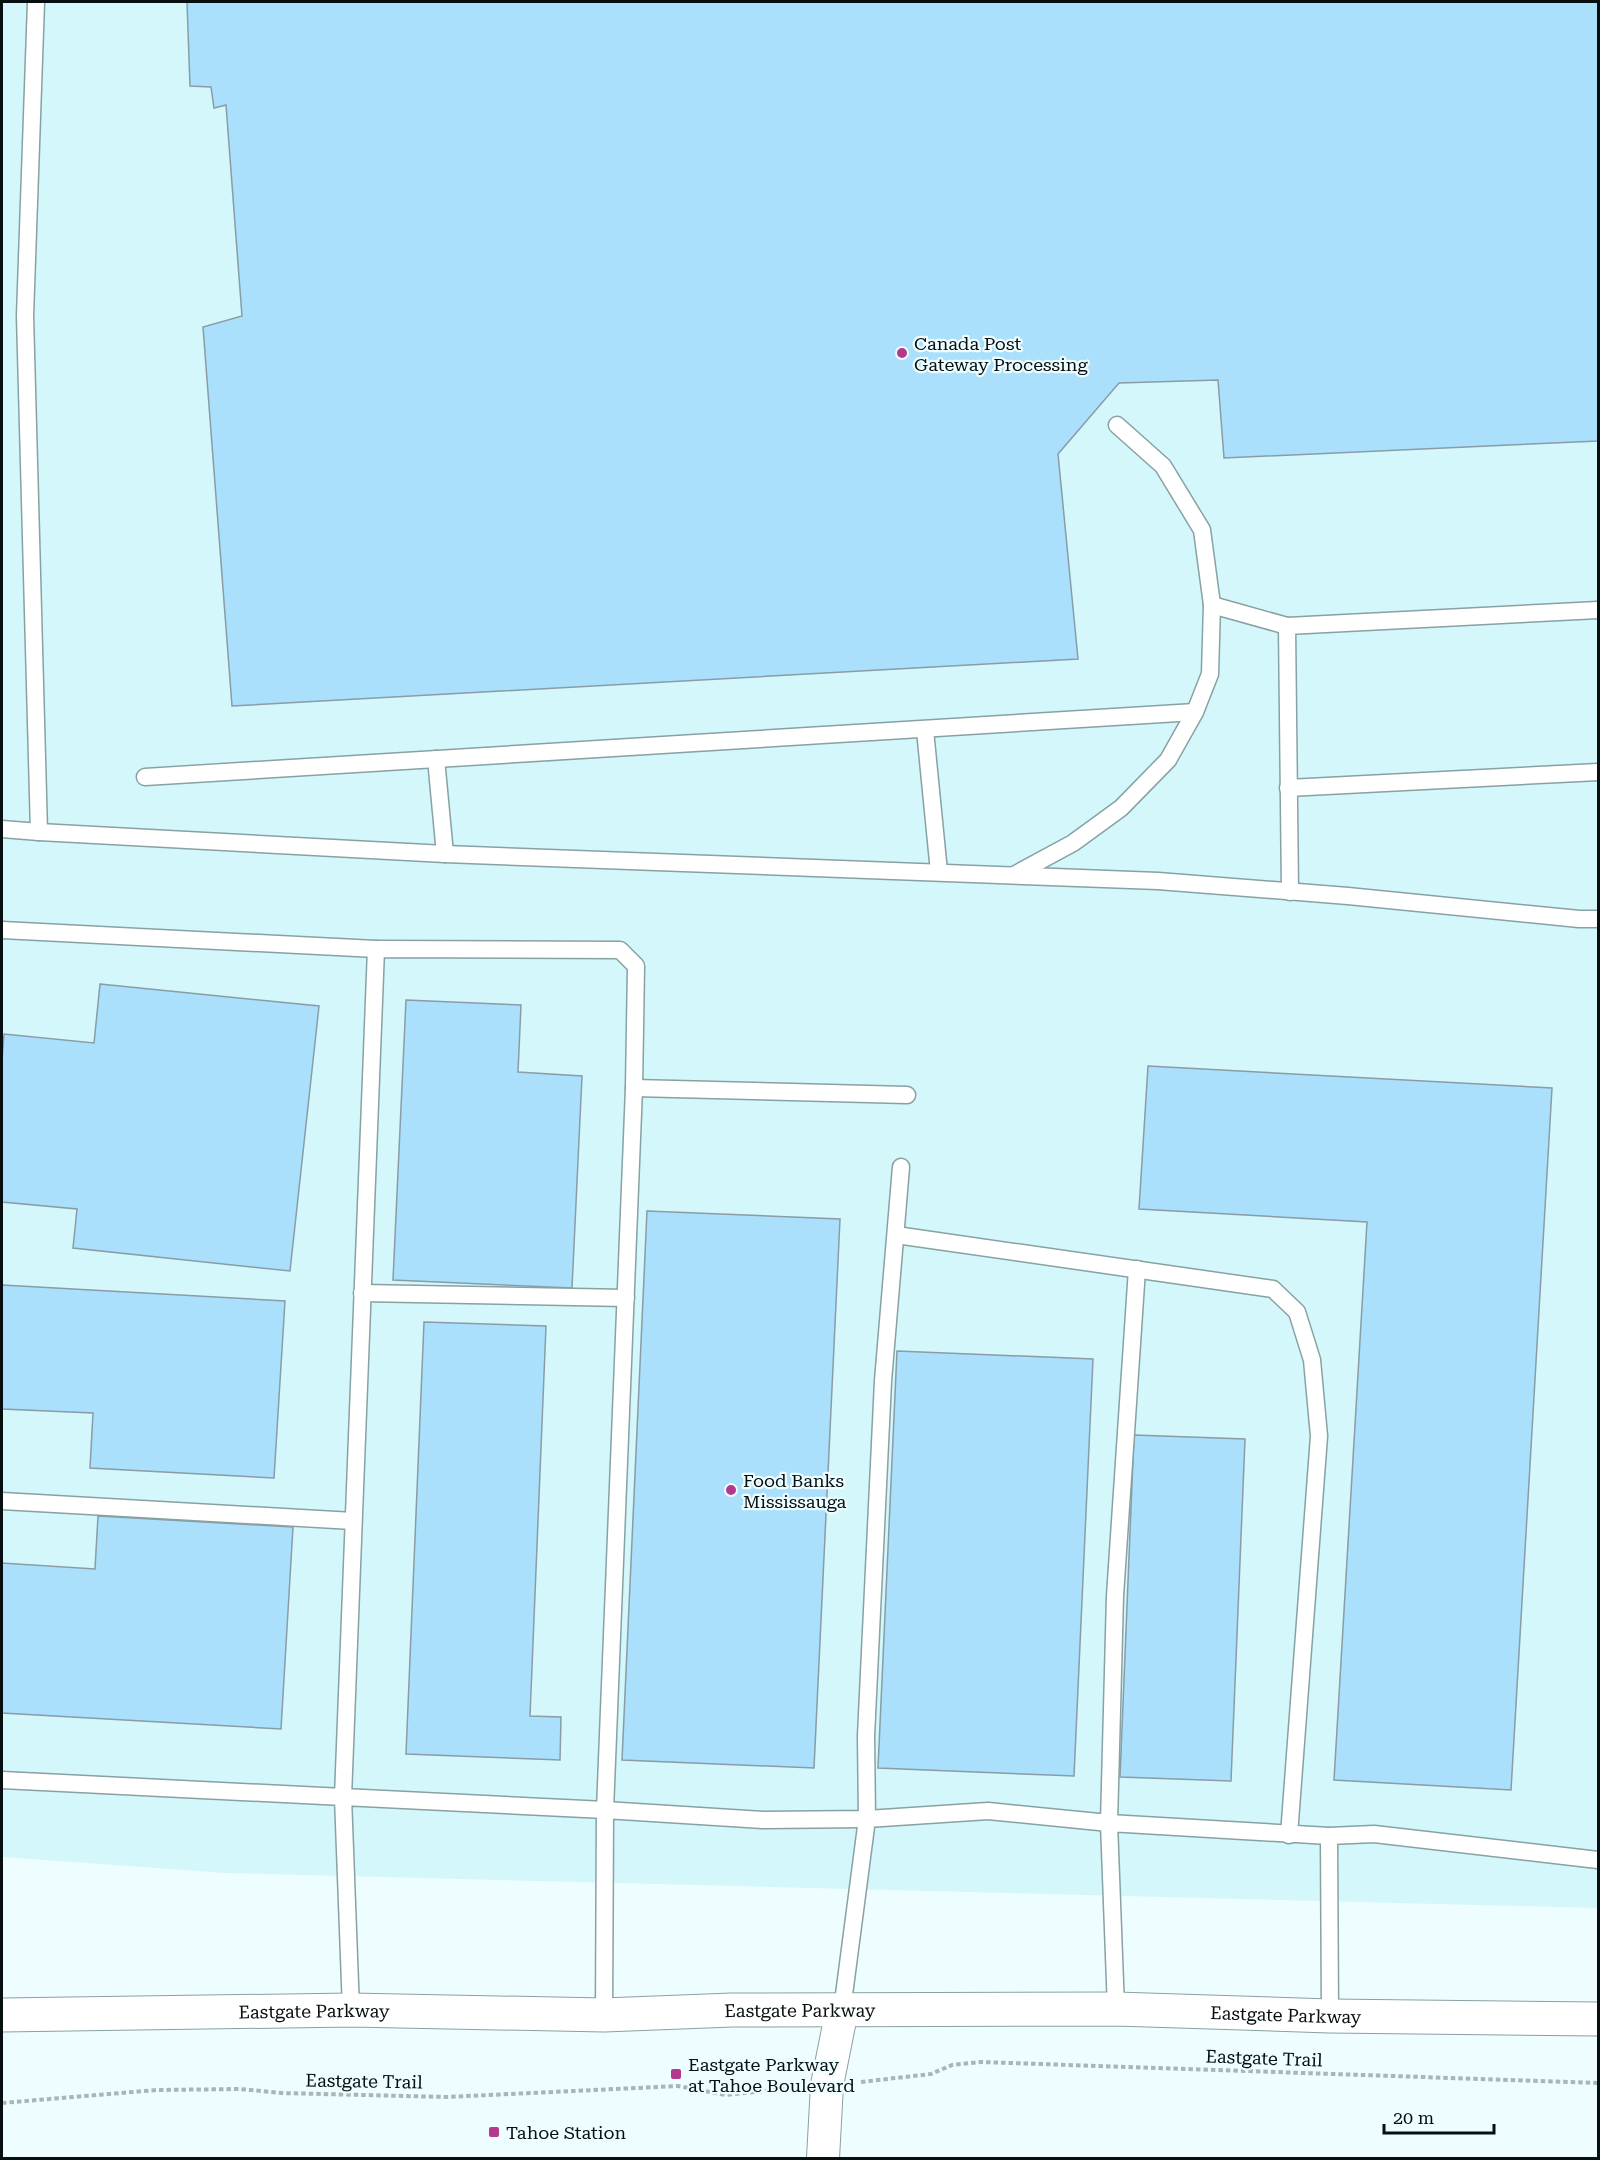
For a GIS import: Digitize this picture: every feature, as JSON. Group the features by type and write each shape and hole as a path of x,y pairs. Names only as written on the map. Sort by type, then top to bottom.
{"main road":[{"name":"Eastgate Parkway","path":"2,2015 351,2010 604,2015 732,2010 1116,2009 1330,2016 1599,2019"}],"street":[{"path":"823,2158 827,2085 842,2010"}],"lane":[{"path":"36,2 25,316 39,832"},
{"path":"1013,876 1073,843 1121,808 1168,760 1195,712 1210,674 1212,605 1202,530 1163,466 1117,425"},
{"path":"1212,605 1287,626 1599,610"},
{"path":"1287,626 1290,892"},
{"path":"145,777 1195,712"},
{"path":"925,730 939,872"},
{"path":"436,759 445,854"},
{"path":"1288,788 1599,772"},
{"path":"2,829 445,854 1158,881 1599,919"},
{"path":"2,930 376,949 620,950 636,966 634,1088 605,1810 604,2015"},
{"path":"351,2010 343,1797 376,949"},
{"path":"634,1088 907,1095"},
{"path":"842,2010 867,1819 866,1736 883,1381 901,1167"},
{"path":"896,1235 1273,1288 1297,1312 1312,1360 1319,1436 1289,1835"},
{"path":"1116,2009 1109,1823 1115,1596 1137,1269"},
{"path":"362,1293 626,1298"},
{"path":"2,1501 353,1521"},
{"path":"2,1780 763,1820 867,1819 988,1811 1109,1823 1289,1835 1374,1834 1599,1860"},
{"path":"1329,1836 1330,2016"}],"path":[{"name":"Eastgate Trail","path":"931,2074 952,2065 1011,2062 1599,2083"},
{"name":"Eastgate Trail","path":"2,2103 157,2090 240,2089 281,2093 447,2097 678,2086 726,2095"}],"shaded area":[{"path":"2,2 1598,2 1598,1908 225,1873 2,1857"}],"building":[{"name":"Canada Post Gateway Processing","path":"187,2 1598,2 1598,441 1224,458 1218,380 1119,383 1058,454 1078,659 232,706 203,327 242,316 226,105 214,108 211,87 190,86"},
{"path":"100,984 319,1006 290,1271 73,1248 77,1209 2,1202 4,1034 94,1043"},
{"path":"406,1000 521,1005 518,1072 582,1076 572,1288 393,1280"},
{"path":"1148,1066 1552,1088 1511,1790 1334,1780 1367,1222 1139,1209"},
{"name":"Food Banks Mississauga","path":"647,1211 840,1219 814,1768 622,1760"},
{"path":"2,1285 285,1301 274,1478 90,1468 93,1413 2,1409"},
{"path":"424,1322 546,1326 530,1716 561,1717 560,1760 406,1754"},
{"path":"897,1351 1093,1359 1074,1776 878,1768"},
{"path":"1134,1435 1245,1439 1231,1781 1120,1777"},
{"path":"98,1516 293,1527 281,1729 2,1713 2,1563 95,1569"}],"place":[{"name":"Canada Post Gateway Processing","path":"902,353"},
{"name":"Food Banks Mississauga","path":"731,1490"},
{"name":"Eastgate Parkway at Tahoe Boulevard","path":"676,2074"},
{"name":"Tahoe Station","path":"494,2132"}]}
